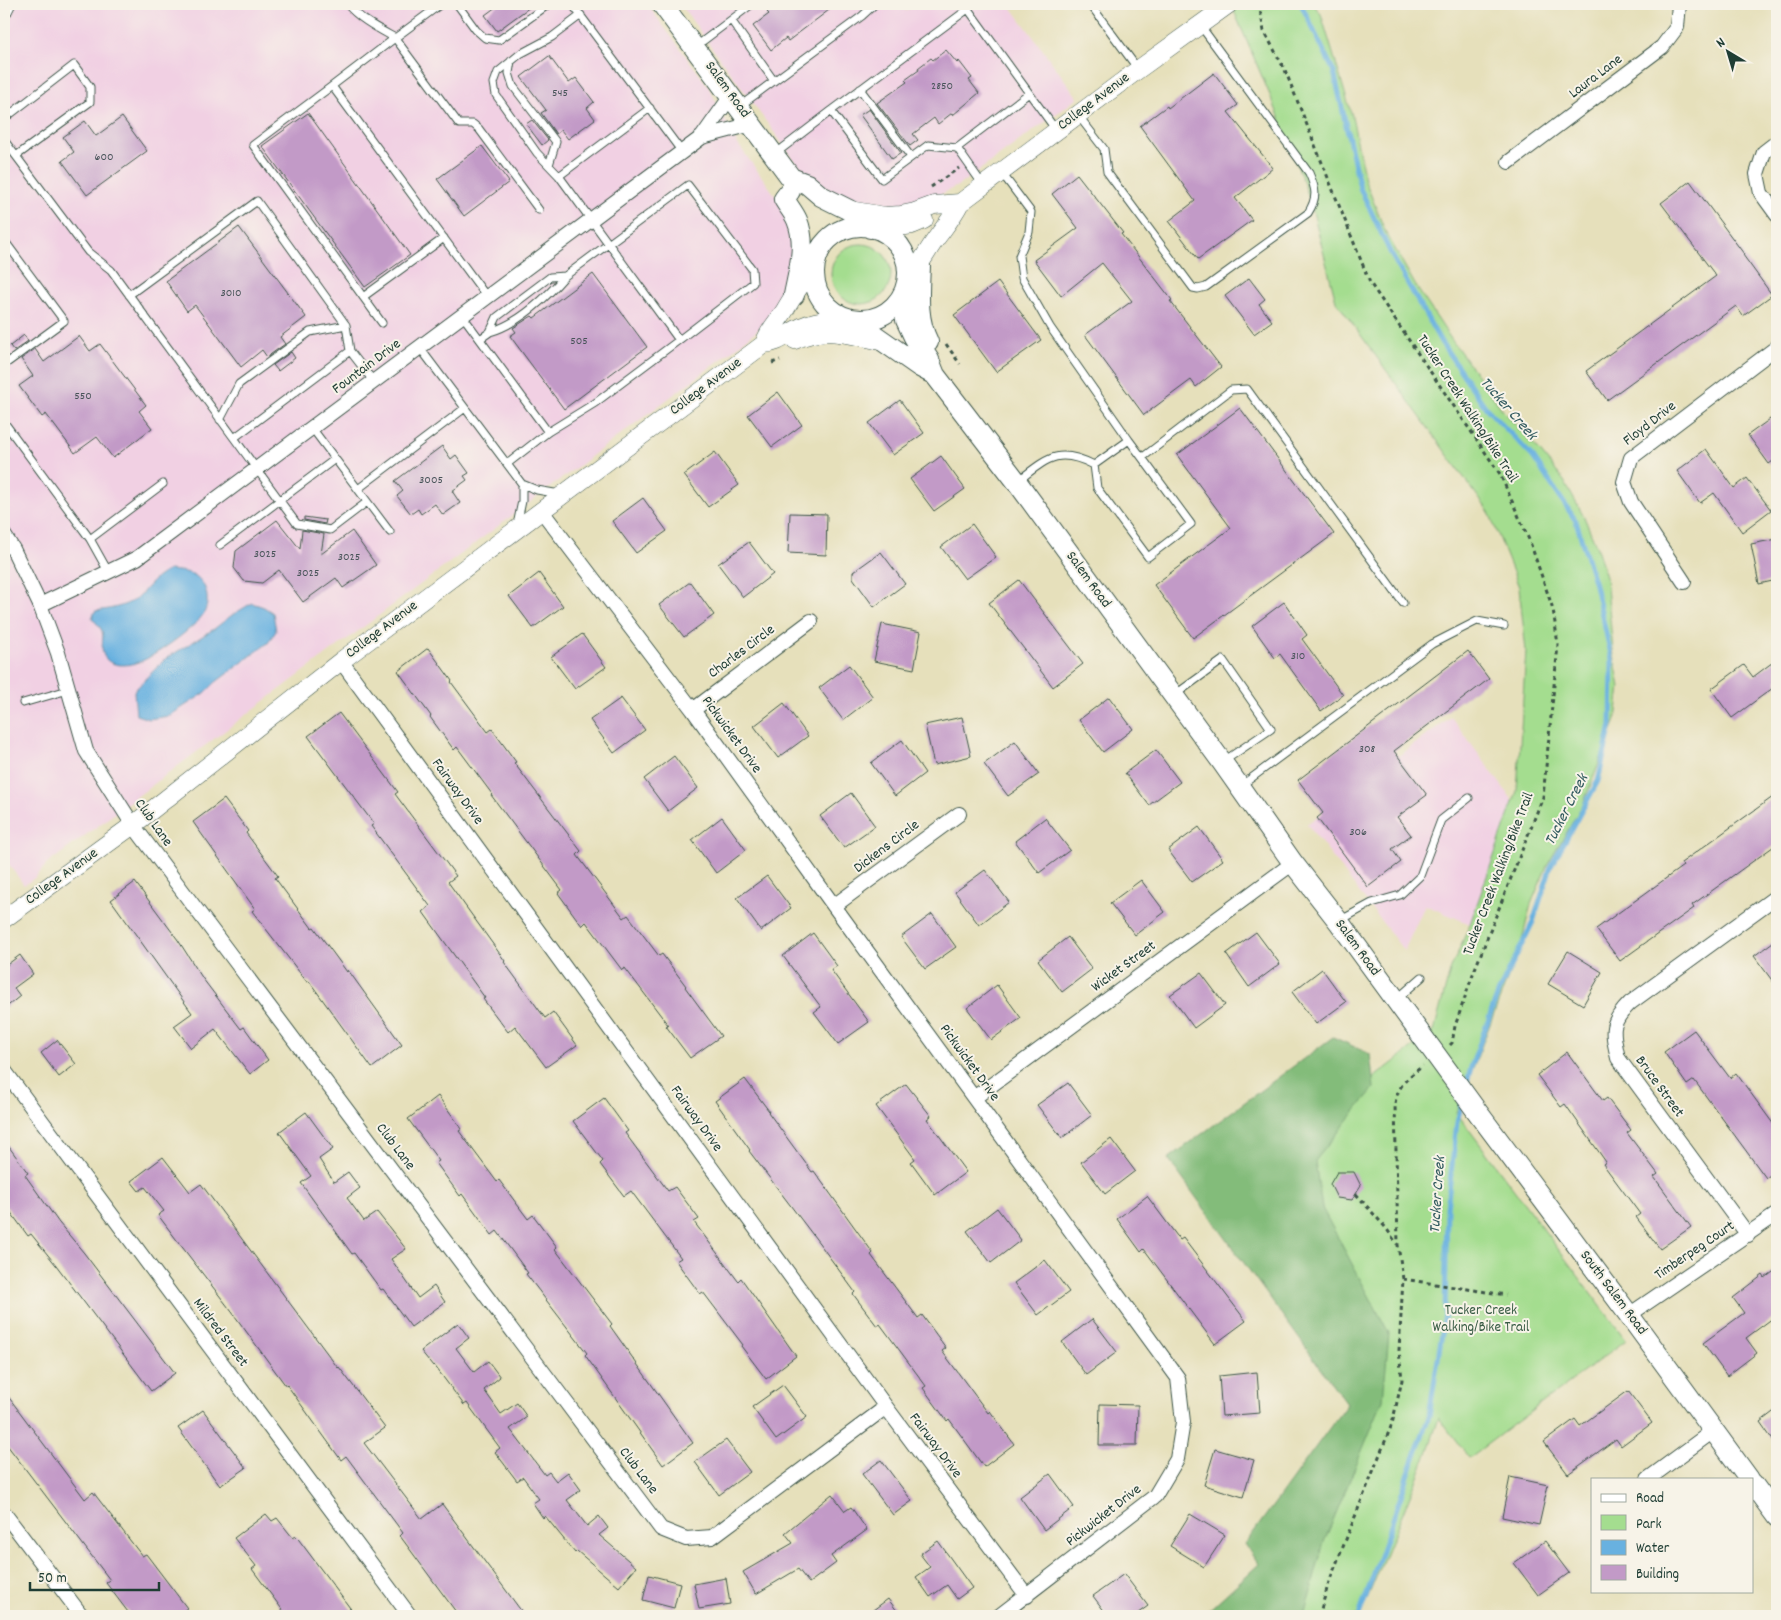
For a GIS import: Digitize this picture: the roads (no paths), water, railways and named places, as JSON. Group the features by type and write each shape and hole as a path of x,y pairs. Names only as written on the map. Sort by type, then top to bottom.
{"main road":[{"name":"Salem Road","path":"662,4 774,154 812,227 816,262"},
{"name":"Salem Road","path":"791,184 807,184 821,196 849,210 874,229"},
{"path":"791,184 784,199 797,220 802,252 794,295"},
{"path":"860,226 874,229 894,240 904,256 908,274 905,288 895,305 883,315 874,319 851,319 831,310 819,296 816,287 816,262 823,246 839,232 860,226"},
{"path":"920,266 919,312 921,328 932,351 932,368"},
{"name":"Salem Road","path":"905,288 906,320 932,368 1222,762 1293,863 1476,1110"},
{"name":"Salem Road","path":"851,319 920,367 932,368"},
{"name":"South Salem Road","path":"1476,1110 1748,1478"},
{"path":"1754,1486 1777,1515"}],"street":[{"path":"4,12 8,4"},
{"name":"College Avenue","path":"874,229 912,225 955,203 983,185 1229,4"},
{"name":"Laura Lane","path":"1509,162 1662,47 1677,27 1679,4"},
{"name":"Fountain Drive","path":"40,605 137,558 682,152 702,136 735,101"},
{"name":"Fountain Drive","path":"702,136 752,124"},
{"path":"1777,142 1764,152 1757,174 1761,193 1777,215"},
{"path":"849,210 885,216 901,215 934,205 955,203"},
{"name":"College Avenue","path":"905,288 937,237 952,219 955,203"},
{"name":"College Avenue","path":"775,348 768,331 816,262"},
{"name":"College Avenue","path":"4,919 134,825 341,661 562,494 775,348 797,329 826,318 851,319"},
{"path":"775,348 804,336 842,332 886,343"},
{"name":"Floyd Drive","path":"1684,582 1631,502 1624,482 1631,458 1777,347"},
{"name":"Pickwicket Drive","path":"541,510 693,710 1178,1378 1183,1422 1177,1460 1155,1496 999,1616"},
{"name":"Club Lane","path":"4,535 13,549 40,605 58,654 86,752 134,825 661,1529 686,1539 712,1537 886,1407"},
{"name":"Charles Circle","path":"693,710 811,621"},
{"name":"Fairway Drive","path":"341,661 1026,1596"},
{"name":"Dickens Circle","path":"834,906 959,814"},
{"name":"Wicket Street","path":"974,1098 1293,863"},
{"name":"Bruce Street","path":"1748,1235 1618,1058 1612,1033 1617,1016 1630,1003 1777,896"},
{"name":"Mildred Street","path":"4,1070 410,1616"},
{"name":"Timberpeg Court","path":"1629,1315 1777,1214"},
{"path":"1649,1478 1714,1431"},
{"path":"4,1513 82,1616"}],"lane":[{"path":"348,4 351,9 374,26 395,38 459,124 473,124 479,129 539,210"},
{"path":"382,323 253,145 441,4"},
{"path":"457,4 476,30 485,38 499,40 549,4"},
{"path":"572,4 682,152"},
{"path":"695,47 752,4"},
{"path":"862,16 867,4"},
{"path":"735,101 774,80 876,4"},
{"path":"1090,4 1139,69"},
{"path":"774,154 968,9 1056,130"},
{"path":"581,15 552,37 520,54 498,72 494,83 496,96 537,153 559,176 679,340"},
{"path":"731,20 774,80"},
{"path":"1078,114 1104,149 1107,172 1193,288 1206,287 1308,213 1314,203 1316,188 1309,173 1200,25"},
{"path":"511,61 509,73 513,86 556,142 549,165"},
{"path":"4,119 74,65 90,87 90,102 16,156"},
{"path":"332,86 487,297"},
{"path":"860,89 911,158"},
{"path":"831,110 882,179 928,145 957,148 1029,93"},
{"path":"559,176 650,108"},
{"path":"4,140 88,252 111,270 297,524 330,530 367,502"},
{"path":"957,148 983,185"},
{"path":"1001,171 1031,212 1029,232 1019,256 1022,278 1050,327 1129,440 1191,524 1148,557 1097,488 1094,465"},
{"path":"480,339 490,332 506,327 548,295 565,276 688,186 752,269 753,284 595,402 548,432 507,464"},
{"path":"129,295 257,201 346,325 350,351 374,382"},
{"path":"363,297 444,238"},
{"path":"4,240 64,321 4,365"},
{"path":"490,332 497,317 550,278 565,276"},
{"path":"462,316 548,432"},
{"path":"220,420 239,384 310,332 346,325"},
{"path":"420,348 522,484 537,490 562,494"},
{"path":"234,438 350,351"},
{"path":"1143,457 1231,390 1247,389 1403,603"},
{"path":"358,489 465,408"},
{"path":"4,422 90,539 109,573"},
{"path":"312,428 390,532"},
{"path":"1094,465 1129,440"},
{"path":"1017,482 1044,462 1063,455 1079,458 1094,465"},
{"path":"220,545 335,459"},
{"path":"90,539 163,484"},
{"path":"516,529 522,501 522,484"},
{"path":"1240,787 1432,644 1477,621 1504,626"},
{"path":"1173,696 1223,660 1271,729 1222,762"},
{"path":"23,703 68,690"},
{"path":"1338,922 1372,903 1400,896 1420,876 1441,820 1469,798"},
{"path":"1395,1001 1422,977"}],"water":[{"path":"169,570 189,573 201,581 207,597 204,613 185,632 151,657 130,664 120,665 111,663 104,657 102,631 92,618 95,611 127,604 157,577"},
{"path":"252,603 264,607 273,613 276,631 268,643 216,682 205,693 169,716 149,719 136,715 134,691 165,659"}],"waterway":[{"name":"Tucker Creek","path":"1301,4 1334,72 1360,188 1391,254 1441,342 1486,408 1533,457 1576,521 1595,585 1612,659 1611,725 1598,781 1551,866 1533,922 1499,991 1471,1067 1466,1087"},
{"name":"Tucker Creek","path":"1359,1616 1429,1416 1445,1314 1447,1208 1457,1122 1462,1101"}],"park label":[{"name":"Tucker Creek Walking/Bike Trail","path":"1481,1320"}]}
